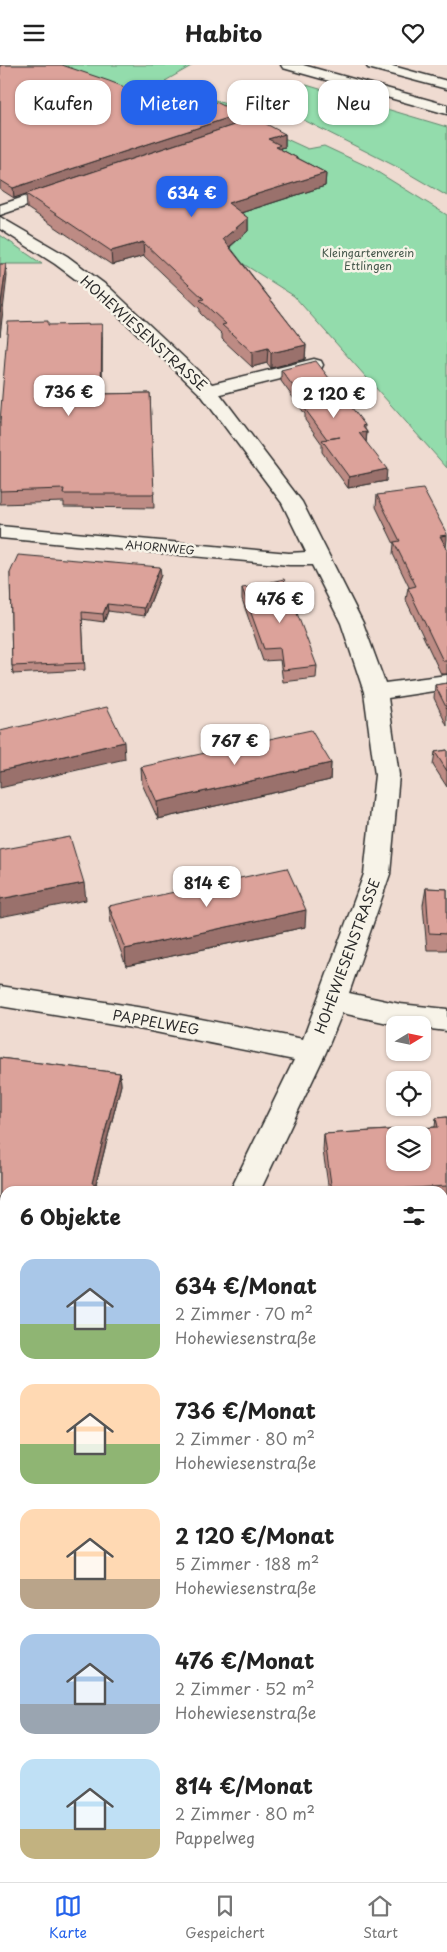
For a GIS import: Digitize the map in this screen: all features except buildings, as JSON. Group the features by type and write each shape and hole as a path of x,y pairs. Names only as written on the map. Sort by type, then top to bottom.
{"main road":[{"path":"288,65 447,110"},
{"path":"373,65 447,85"},
{"path":"0,210 74,185"},
{"name":"HOHEWIESENSTRASSE","path":"0,222 61,260 104,292 208,391 292,503 352,623 376,692 387,775 377,874 333,1000 312,1052 247,1186"},
{"path":"208,391 314,365"},
{"name":"AHORNWEG","path":"0,532 289,559 320,558"},
{"path":"376,692 447,683"},
{"name":"PAPPELWEG","path":"0,996 150,1021 312,1052"},
{"path":"333,1000 400,1015 447,1020"}],"green space":[{"path":"0,65 193,65 167,80 121,80 121,125 217,125 217,101 227,105 227,125 233,125 202,137 179,126 137,141 160,153 104,171 0,123"},
{"path":"308,85 318,88 318,125 389,125 389,110 447,127 447,196 399,168 308,122"},
{"name":"Kleingartenverein Ettlingen","path":"271,132 308,149 324,146 371,168 447,215 447,468 294,296 155,208"},
{"path":"0,235 42,264 0,264"}]}
